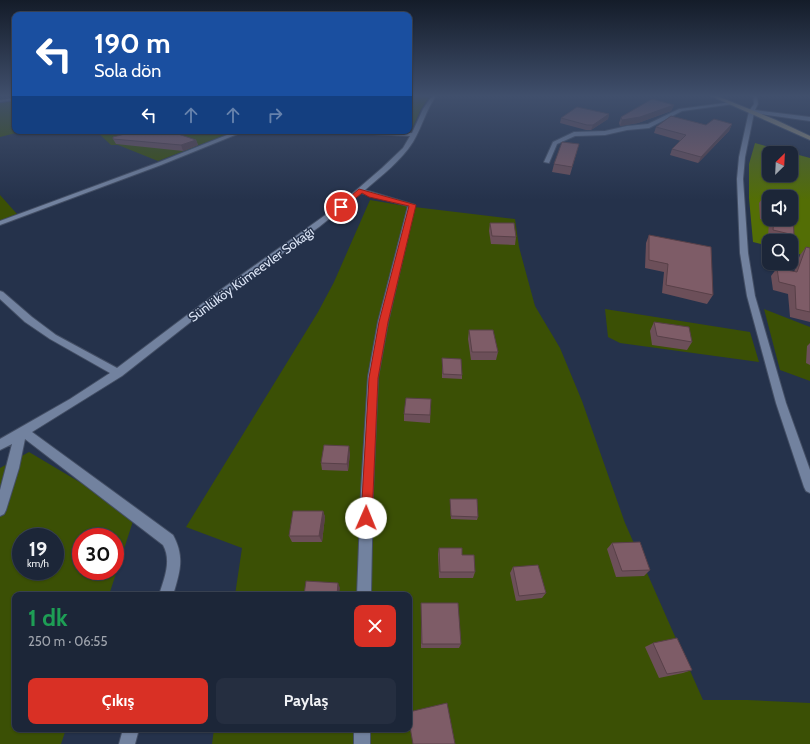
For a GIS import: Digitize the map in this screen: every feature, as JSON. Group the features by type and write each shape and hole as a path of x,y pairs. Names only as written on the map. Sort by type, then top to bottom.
{"main road":[{"path":"794,131 810,138"}],"street":[{"name":"Sünlüköy Kümeevler Sokağı","path":"0,445 93,390 118,373 222,294 322,222 361,190 405,148 416,131"},
{"path":"547,162 554,143 574,134 605,133 615,131"},
{"path":"748,131 742,156 740,179 745,261 751,296 781,403 810,487"},
{"path":"0,223 159,164 234,134"},
{"path":"399,134 414,135"},
{"path":"361,190 371,195 412,205 383,322 373,378 367,491 364,592"},
{"path":"0,294 32,322 49,334 81,354 118,373"},
{"path":"0,510 22,433 168,540 174,552 174,561 167,592"},
{"path":"127,744 130,732"},
{"path":"362,732 362,744"}],"green space":[{"path":"0,131 12,131 12,134 0,137"},
{"path":"99,134 228,134 158,161 118,145 111,145"},
{"path":"755,143 766,146 762,146 762,182 798,182 798,155 810,158 810,257 798,254 798,234 762,234 762,244 753,242 749,198 749,164"},
{"path":"0,195 17,214 0,221"},
{"path":"370,200 406,206 515,219 519,247 535,306 560,348 582,401 625,523 703,700 747,700 810,703 810,744 212,744 214,732 412,732 412,592 235,592 242,548 186,527 318,312 334,282"},
{"path":"605,309 750,332 759,362 620,343 608,337"},
{"path":"764,309 810,327 810,381 780,370"},
{"path":"29,452 135,515 124,549 124,528 72,528 72,580 114,580 110,592 12,592 12,732 65,732 61,744 0,744 0,468"}],"building":[{"path":"670,131 726,131 701,157 672,149 686,135"},
{"path":"125,134 178,134 196,140 181,145 113,139 113,137"},
{"path":"562,142 579,144 572,167 554,164"},
{"path":"490,223 514,223 516,237 492,236"},
{"path":"773,226 794,226 794,234 790,234 773,230"},
{"path":"649,235 711,247 713,295 666,285 668,264 649,260"},
{"path":"806,247 810,248 810,312 796,309 795,286 779,282 777,270 797,272"},
{"path":"654,322 689,327 692,342 657,336"},
{"path":"469,330 493,330 498,352 472,352"},
{"path":"442,358 461,359 462,375 443,374"},
{"path":"406,398 431,399 430,415 404,414"},
{"path":"324,445 349,446 347,464 321,463"},
{"path":"450,499 477,499 478,517 451,516"},
{"path":"293,511 323,511 319,536 289,536"},
{"path":"640,542 650,570 622,571 612,543"},
{"path":"439,548 462,548 462,555 474,555 475,572 440,572"},
{"path":"538,565 546,593 519,596 513,567"},
{"path":"306,581 338,583 337,592 304,592"},
{"path":"421,603 458,603 461,644 422,644"},
{"path":"677,638 692,670 667,674 653,643"},
{"path":"447,703 455,744 413,744 411,732 412,711"}],"route":[{"path":"341,207 361,190 371,195 412,205 383,322 373,378 366,518"}]}
